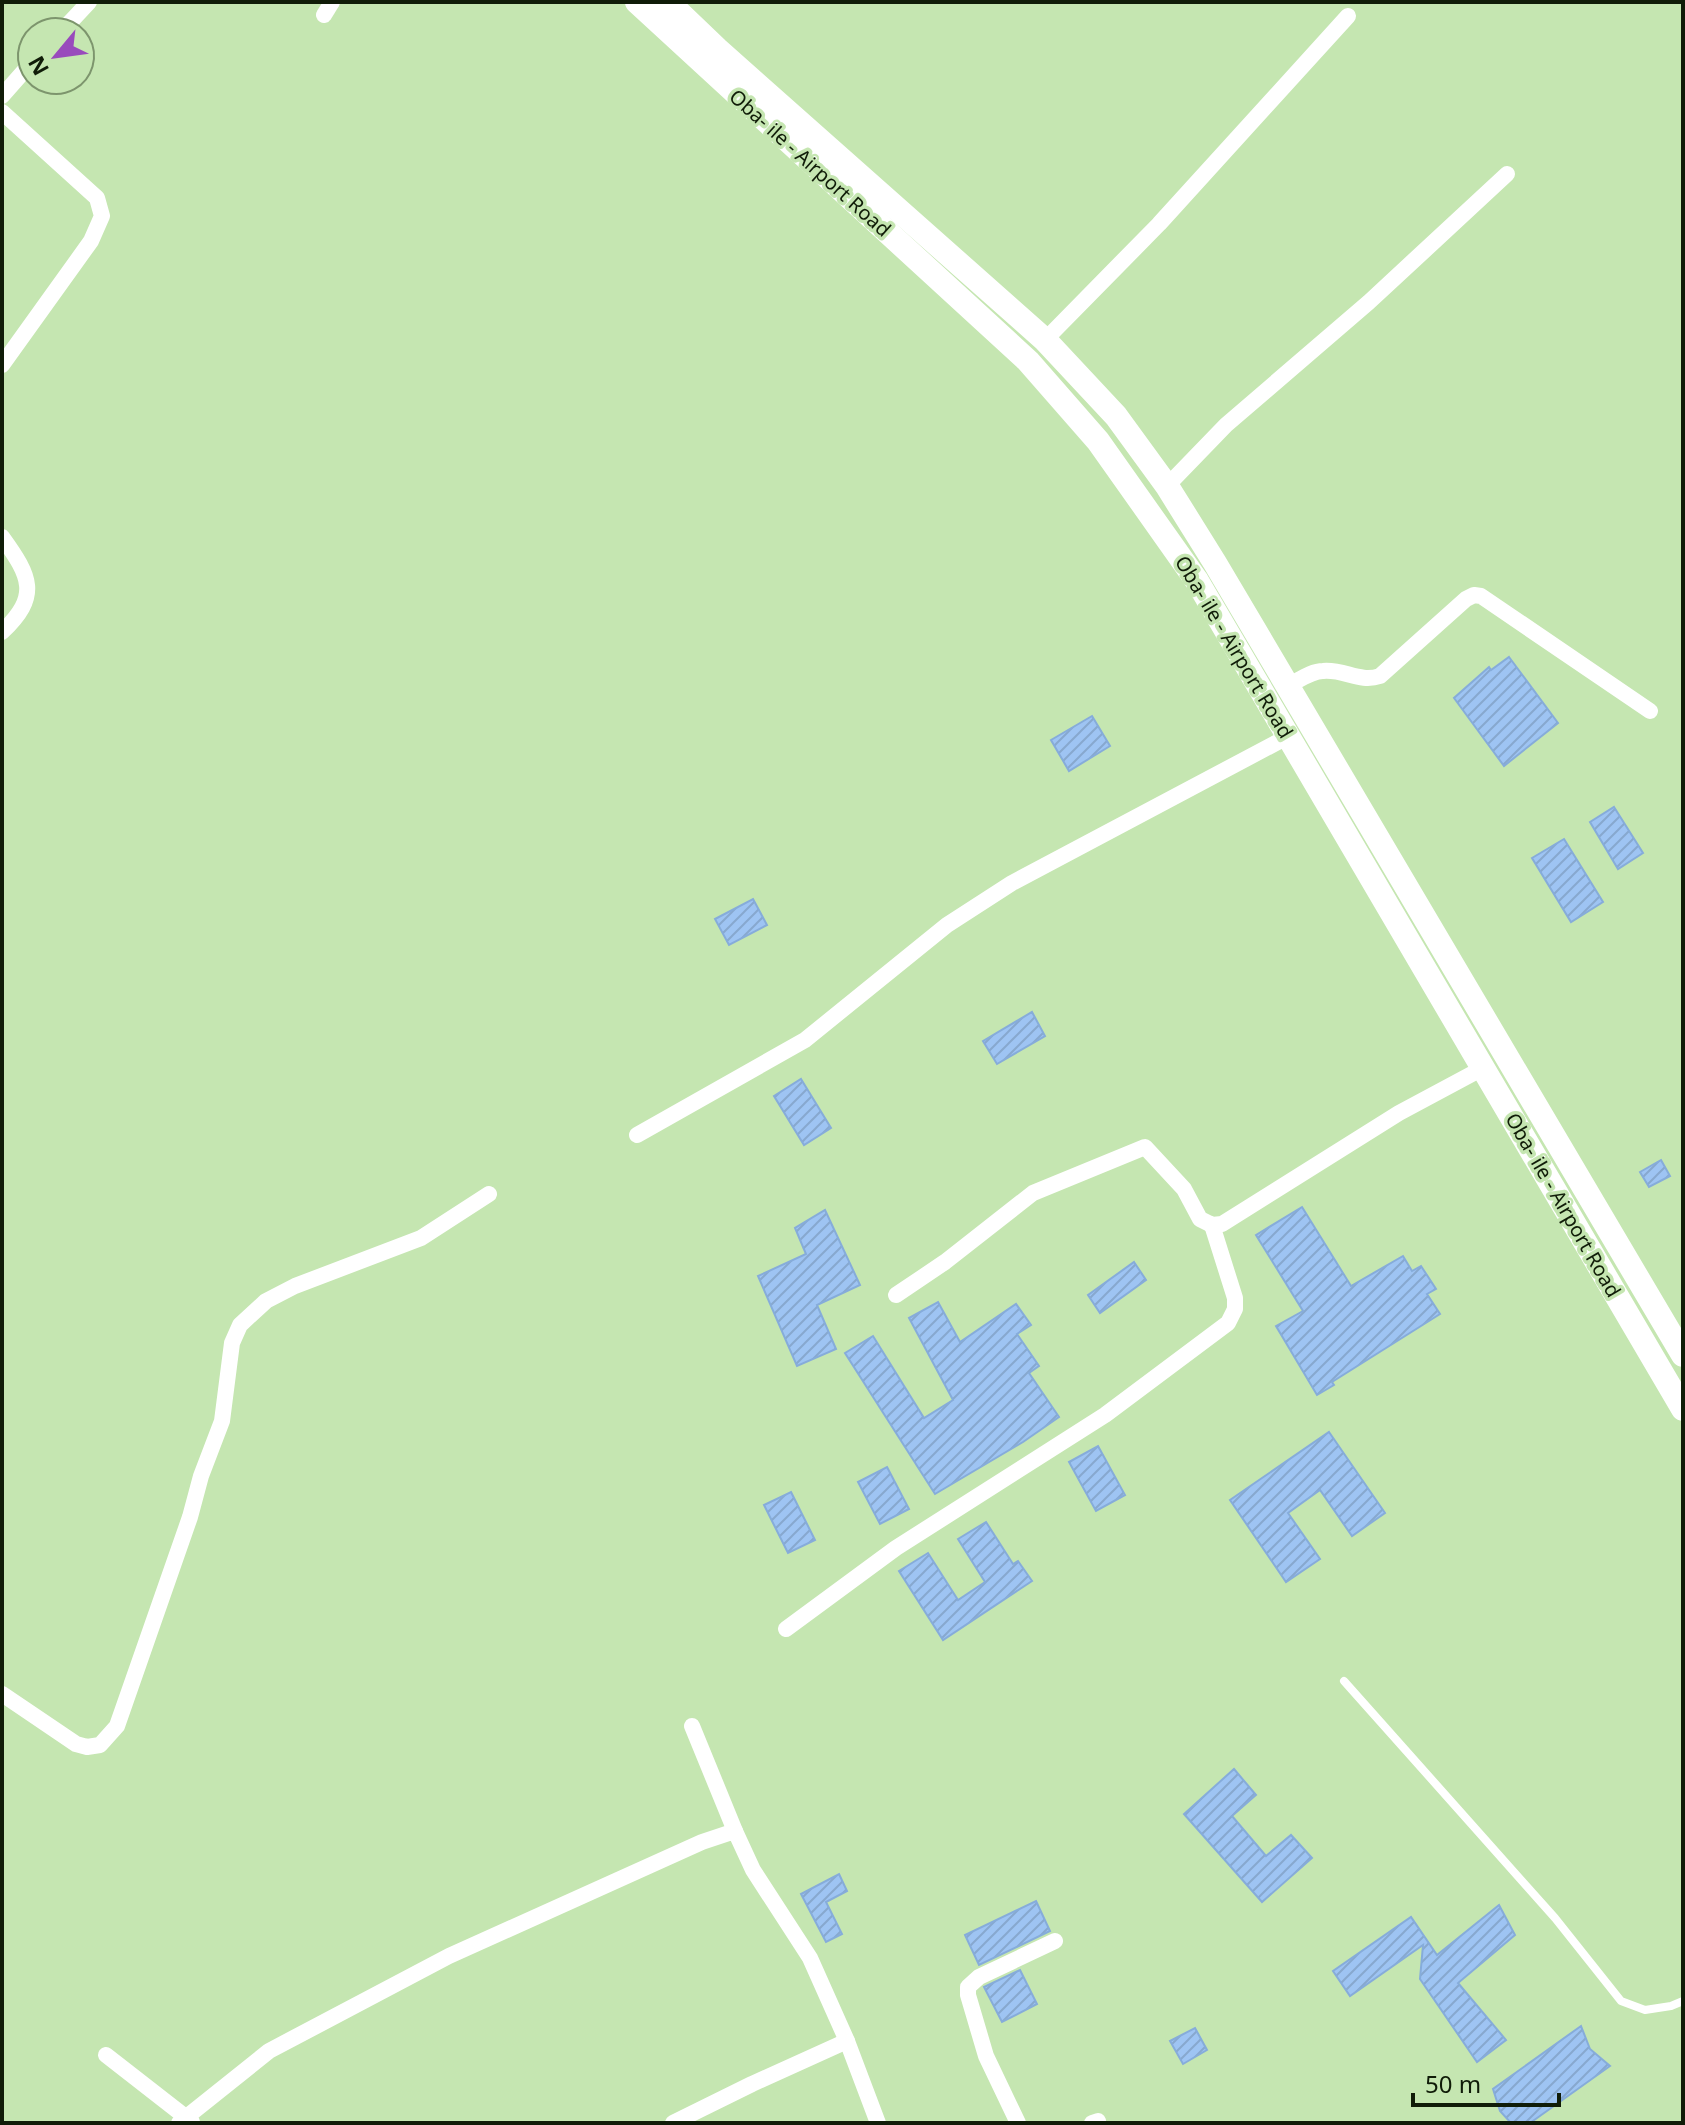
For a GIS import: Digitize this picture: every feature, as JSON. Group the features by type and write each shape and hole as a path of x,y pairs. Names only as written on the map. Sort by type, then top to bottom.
{"main road":[{"name":"Oba- ile - Airport Road","path":"637,2 1028,361 1098,441 1197,581 1683,1409"},
{"name":"Oba- ile - Airport Road","path":"668,2 729,60 1045,340 1116,416 1167,486 1683,1355"},
{"path":"1639,1334 1661,1318"}],"street":[{"path":"1045,340 1159,224 1348,16"},
{"path":"2,96 16,80"},
{"path":"2,112 97,198 102,216 91,241 2,365"},
{"path":"1167,486 1226,425 1369,302 1507,174"},
{"path":"2,537 29,587 27,601 2,632"},
{"path":"1287,686 1323,670 1341,672 1358,679 1369,680 1380,676 1474,595 1481,596 1650,711"},
{"path":"637,1135 805,1040 947,925 1012,883 1289,736"},
{"path":"896,1295 945,1262 1033,1193 1145,1147 1184,1189 1200,1219 1212,1225 1222,1224 1399,1113 1483,1068"},
{"path":"2,1694 76,1744 87,1747 100,1745 111,1735 128,1697 190,1517 201,1476 219,1431 232,1343 240,1325 266,1301 295,1286 421,1238 489,1194"},
{"path":"786,1629 896,1548 1105,1415 1228,1323 1235,1309 1235,1298 1212,1225"},
{"path":"692,1726 753,1870 810,1958 847,2041 878,2123"},
{"path":"106,2055 186,2121 269,2051 436,1963 702,1842 735,1831"},
{"path":"1018,2123 986,2056 968,1987 979,1977 1055,1941"},
{"path":"673,2123 847,2041"}],"lane":[{"path":"1344,1681 1555,1918 1621,2001 1645,2010 1683,2001"}],"building":[{"path":"1509,657 1558,723 1504,766 1454,698 1489,667 1491,670"},
{"path":"1092,716 1110,746 1069,771 1051,740"},
{"path":"1614,807 1643,853 1618,869 1590,822"},
{"path":"1564,839 1603,902 1571,922 1532,858"},
{"path":"753,899 767,925 729,945 715,919"},
{"path":"1032,1012 1045,1036 997,1064 983,1041"},
{"path":"801,1079 831,1128 804,1145 774,1096"},
{"path":"1661,1160 1670,1176 1649,1187 1640,1172"},
{"path":"1302,1207 1351,1286 1403,1256 1412,1271 1421,1266 1436,1289 1427,1294 1440,1314 1332,1382 1334,1385 1317,1395 1276,1326 1303,1311 1256,1235"},
{"path":"825,1210 860,1285 817,1305 836,1349 797,1366 758,1276 806,1254 795,1228"},
{"path":"1134,1262 1146,1280 1100,1313 1088,1295"},
{"path":"938,1302 960,1342 1016,1304 1031,1325 1017,1334 1039,1366 1029,1373 1059,1417 935,1494 845,1353 873,1336 924,1418 953,1400 909,1318"},
{"path":"1329,1432 1385,1513 1352,1536 1320,1490 1288,1513 1320,1559 1286,1582 1230,1500"},
{"path":"1098,1446 1125,1495 1096,1511 1069,1462"},
{"path":"887,1467 909,1509 880,1524 858,1482"},
{"path":"791,1492 815,1540 788,1553 764,1505"},
{"path":"986,1522 1013,1564 1018,1561 1032,1581 943,1640 899,1571 928,1553 958,1600 985,1582 958,1539"},
{"path":"1234,1769 1256,1795 1232,1816 1266,1856 1291,1835 1312,1858 1262,1902 1184,1814"},
{"path":"839,1874 847,1891 826,1902 842,1934 826,1942 801,1894"},
{"path":"1036,1901 1050,1931 979,1965 965,1935"},
{"path":"1499,1905 1515,1935 1458,1983 1506,2040 1477,2062 1420,1979 1423,1945 1350,1996 1333,1971 1411,1917 1437,1955"},
{"path":"1020,1970 1037,2004 1002,2022 984,1987"},
{"path":"1581,2026 1590,2049 1610,2066 1530,2123 1511,2123 1500,2111 1493,2089"},
{"path":"1195,2028 1207,2050 1183,2064 1170,2041"}]}
